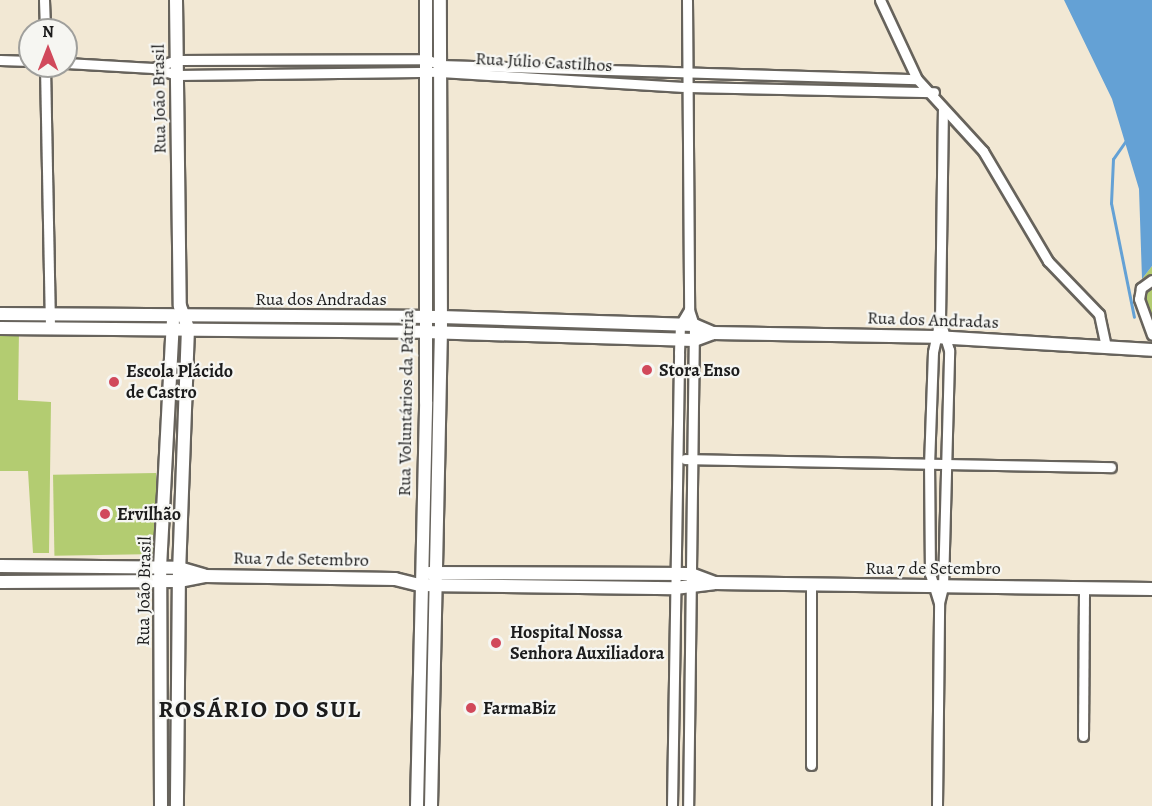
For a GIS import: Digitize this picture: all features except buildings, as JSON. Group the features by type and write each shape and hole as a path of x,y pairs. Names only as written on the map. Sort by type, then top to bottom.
{"street":[{"path":"44,0 45,18"},
{"name":"Rua João Brasil","path":"176,0 180,319 177,806"},
{"name":"Rua Voluntários da Pátria","path":"417,806 419,579 425,414 426,0"},
{"name":"Rua Voluntários da Pátria","path":"431,806 441,333 440,0"},
{"path":"687,0 689,310 694,325 688,806"},
{"path":"880,0 917,79 934,93 943,110 983,151 1048,261 1099,314 1106,346"},
{"path":"0,60 18,61"},
{"name":"Rua Júlio Castilhos","path":"153,68 176,60 427,65 440,69 688,87 934,93"},
{"name":"Rua Júlio Castilhos","path":"78,64 153,68 177,75 427,65"},
{"name":"Rua Júlio Castilhos","path":"440,69 917,79"},
{"path":"768,90 769,75"},
{"path":"45,78 50,327"},
{"path":"938,587 946,465 940,320 943,110"},
{"path":"426,166 440,165"},
{"path":"426,257 441,257"},
{"path":"1152,280 1141,288 1139,299 1152,335"},
{"path":"672,806 679,339 680,325 689,310"},
{"name":"Rua dos Andradas","path":"0,314 50,312 180,319 269,330 694,340 713,333 941,337 1152,350"},
{"path":"269,316 269,330"},
{"name":"Rua dos Andradas","path":"0,328 269,316 441,317 694,325 713,333"},
{"path":"353,317 354,331"},
{"name":"Rua João Brasil","path":"161,806 160,568 180,319"},
{"path":"603,322 603,337"},
{"path":"937,806 939,603 929,466 941,337"},
{"path":"425,414 439,414"},
{"path":"677,459 929,466 1112,467"},
{"path":"423,486 437,486"},
{"name":"Rua 7 de Setembro","path":"0,566 179,568 205,576"},
{"path":"13,567 15,582"},
{"path":"542,573 542,586"},
{"name":"Rua 7 de Setembro","path":"0,582 179,581 205,576 436,579 542,573 691,574 714,583"},
{"name":"Rua 7 de Setembro","path":"436,579 542,586 690,589 714,583 938,587 1084,586 1152,589"},
{"path":"811,585 811,765"},
{"path":"1083,736 1084,586"},
{"path":"161,702 178,701"},
{"path":"161,773 177,774"}],"green space":[{"path":"1152,266 1152,317 1144,300 1142,279"},
{"path":"0,330 19,331 18,400 51,402 49,553 33,553 28,471 0,471"},
{"name":"Ervilhão","path":"156,473 157,554 54,556 53,475"}],"water":[{"path":"1064,0 1152,0 1152,266 1142,279 1139,189 1112,99"}],"waterway":[{"path":"1127,139 1113,159 1111,203 1134,317"}],"place":[{"name":"Stora Enso","path":"647,370"},
{"name":"Escola Plácido de Castro","path":"114,382"},
{"name":"Ervilhão","path":"105,514"},
{"name":"Hospital Nossa Senhora Auxiliadora","path":"496,643"},
{"name":"FarmaBiz","path":"471,708"}],"district":[{"name":"ROSÁRIO DO SUL","path":"260,710"}]}
